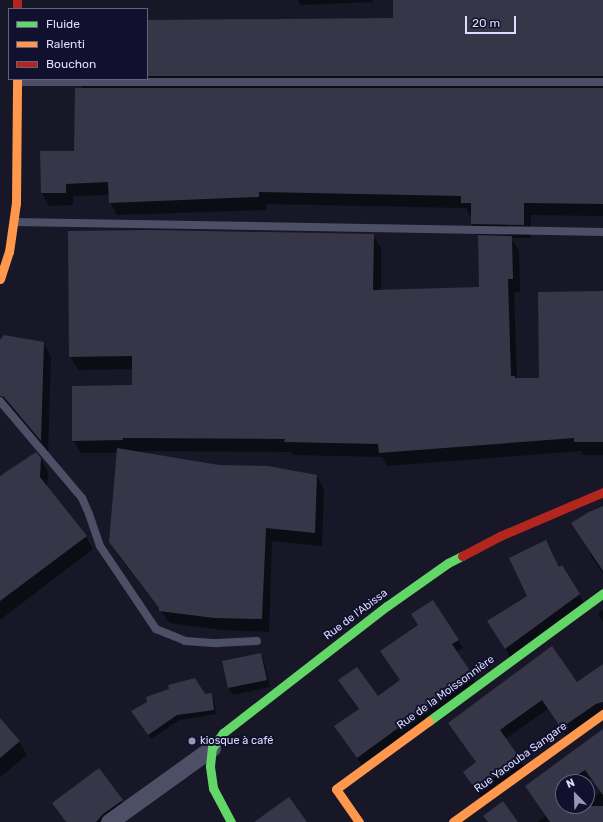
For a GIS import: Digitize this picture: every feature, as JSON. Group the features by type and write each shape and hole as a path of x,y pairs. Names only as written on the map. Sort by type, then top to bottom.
{"street":[{"path":"0,279 9,252 16,203 17,80"},
{"name":"Rue de l'Abissa","path":"212,748 223,733 248,712 387,606 448,563 500,536 603,492"},
{"name":"Rue de la Moissonnière","path":"359,822 336,789 603,593"},
{"name":"Rue Yacouba Sangare","path":"453,822 603,714"},
{"path":"112,821 212,748"},
{"path":"212,748 210,766 213,788 231,822"}],"lane":[{"path":"17,80 603,82"},
{"path":"14,222 603,232"},
{"path":"0,401 82,498 100,546 156,629 185,641 217,644 257,641"}],"building":[{"path":"393,0 603,0 603,76 148,76 148,20 393,18"},
{"path":"75,88 603,88 603,204 524,203 524,225 471,224 471,203 461,203 461,196 259,192 259,197 109,203 108,182 66,184 66,193 41,193 40,151 74,151"},
{"path":"150,230 374,234 373,290 479,287 478,235 512,236 513,279 508,279 511,376 515,376 515,378 539,378 538,292 603,291 603,442 574,442 574,438 379,453 378,444 284,442 285,439 123,438 123,440 72,441 72,386 132,385 132,356 69,357 68,231"},
{"path":"4,335 44,342 41,441 4,397 0,396 0,340"},
{"path":"117,448 219,465 268,466 317,475 315,533 266,528 262,619 214,618 159,611 159,608 109,542"},
{"path":"36,452 41,458 40,477 87,536 0,601 0,476"},
{"path":"603,506 603,571 571,523 589,512"},
{"path":"546,540 559,567 562,565 580,594 505,649 487,621 527,596 509,558"},
{"path":"433,600 459,640 452,644 472,674 357,758 334,726 359,709 338,680 357,667 378,696 400,680 380,651 418,625 411,614"},
{"path":"552,646 577,682 603,664 603,702 596,704 561,728 542,700 500,730 520,758 476,790 463,772 476,762 448,723"},
{"path":"261,653 267,680 228,688 222,661"},
{"path":"195,678 205,694 212,693 214,710 177,715 148,735 131,711 147,702 146,697 169,689 168,685"},
{"path":"0,718 20,741 0,758"},
{"path":"603,729 603,795 595,784 595,774 588,774 585,770 579,774 555,774 555,814 595,814 595,806 603,806 603,822 550,822 525,786"},
{"path":"99,768 123,800 103,814 96,822 66,822 52,803"},
{"path":"289,797 307,822 254,822"},
{"path":"503,801 518,822 488,822 483,816"}],"traffic: fast":[{"path":"231,822 213,788 210,766 212,748 223,733 387,606 448,563 462,556"},
{"path":"429,721 603,593"}],"traffic: slow":[{"path":"0,279 9,252 16,203 17,80"},
{"path":"453,822 603,714"},
{"path":"359,822 336,789 429,721"}],"traffic: jam":[{"path":"17,0 17,8"},
{"path":"462,556 500,536 603,492"}],"place":[{"name":"kiosque à café","path":"192,741"}]}
